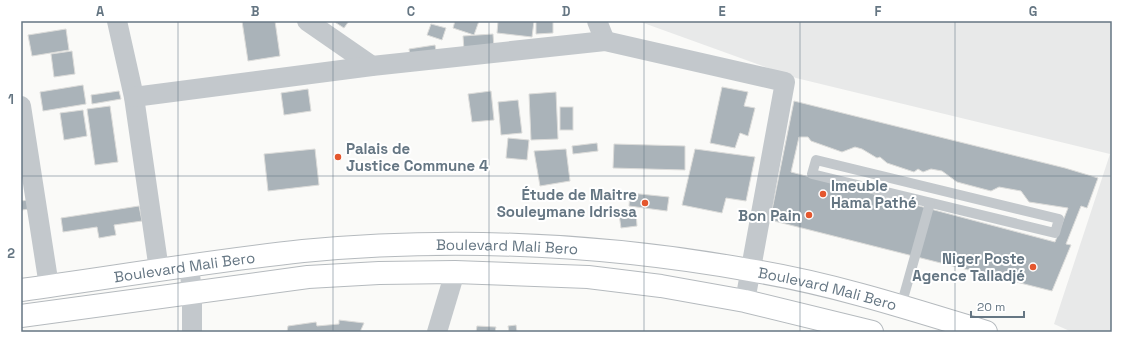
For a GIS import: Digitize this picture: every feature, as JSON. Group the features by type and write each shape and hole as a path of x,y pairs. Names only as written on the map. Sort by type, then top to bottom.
{"main road":[{"name":"Boulevard Mali Bero","path":"21,290 304,251 461,244 576,248 676,258 751,270 842,290 986,332"},
{"name":"Boulevard Mali Bero","path":"21,316 308,277 379,273 455,272 588,277 661,286 745,301 872,332"}],"street":[{"path":"117,21 134,97 159,270"},
{"path":"307,21 372,66"},
{"path":"597,21 605,41"},
{"path":"134,97 372,66 605,41 785,82 745,301"},
{"path":"22,119 49,286"},
{"path":"189,266 192,292 192,332"},
{"path":"437,332 455,272"}],"lane":[{"path":"816,160 1059,219 1055,233 930,203 812,174 816,160"},
{"path":"901,306 930,203"}],"shaded area":[{"path":"638,21 1112,21 1112,332 1072,332 1054,324 1110,154 796,78"}],"building":[{"path":"242,21 275,21 280,56 248,61"},
{"path":"333,21 349,21 344,28"},
{"path":"455,21 479,21 474,35 453,28"},
{"path":"498,21 534,21 532,37 497,33"},
{"path":"536,21 553,21 553,33 536,34"},
{"path":"431,24 446,28 442,40 427,35"},
{"path":"66,29 69,50 32,56 28,35"},
{"path":"493,34 494,48 464,50 463,36"},
{"path":"435,45 437,57 411,61 409,49"},
{"path":"72,51 75,74 54,77 51,54"},
{"path":"83,85 86,104 43,111 40,92"},
{"path":"722,87 748,92 744,106 755,108 748,136 740,133 735,148 710,143"},
{"path":"308,89 311,111 284,115 281,93"},
{"path":"119,91 121,99 92,104 91,95"},
{"path":"491,91 494,120 472,122 468,94"},
{"path":"556,92 558,139 531,140 529,94"},
{"path":"518,100 522,133 501,135 498,102"},
{"name":"Imeuble Hama Pathé","path":"794,101 1065,168 1098,178 1087,208 1081,206 1066,244 1071,245 1052,291 770,220","holes":["799,137 808,137 811,141 842,152 855,147 862,149 877,158 880,157 887,163 914,172 918,169 923,172 931,169 942,171 957,182 991,191 999,187 1021,191 1029,202 1068,208 1055,242 791,172"]},
{"path":"110,106 118,162 95,165 87,109"},
{"path":"560,107 573,107 573,130 560,130"},
{"path":"83,110 87,136 64,140 60,113"},
{"path":"508,138 529,140 527,160 506,158"},
{"path":"597,143 598,151 573,154 572,146"},
{"path":"614,144 685,146 685,170 613,168"},
{"path":"315,149 319,185 268,191 264,154"},
{"path":"566,149 570,181 540,186 534,151"},
{"path":"695,149 755,157 746,201 726,198 722,213 682,205"},
{"path":"630,193 669,197 667,211 629,206"},
{"path":"28,200 29,209 22,210 21,201"},
{"path":"139,206 142,221 114,225 116,235 99,238 97,227 63,232 61,218"},
{"path":"636,212 637,226 621,228 619,214"},
{"path":"339,320 364,323 360,332 287,332 288,326 316,322 317,326 339,324"},
{"path":"516,325 517,332 509,332 508,326"},
{"path":"477,326 496,327 495,332 476,332"}],"place":[{"name":"Palais de Justice Commune 4","path":"338,157"},
{"name":"Imeuble Hama Pathé","path":"823,194"},
{"name":"Étude de Maitre Souleymane Idrissa","path":"645,203"},
{"name":"Bon Pain","path":"809,215"},
{"name":"Niger Poste Agence Talladjé","path":"1033,267"}]}
